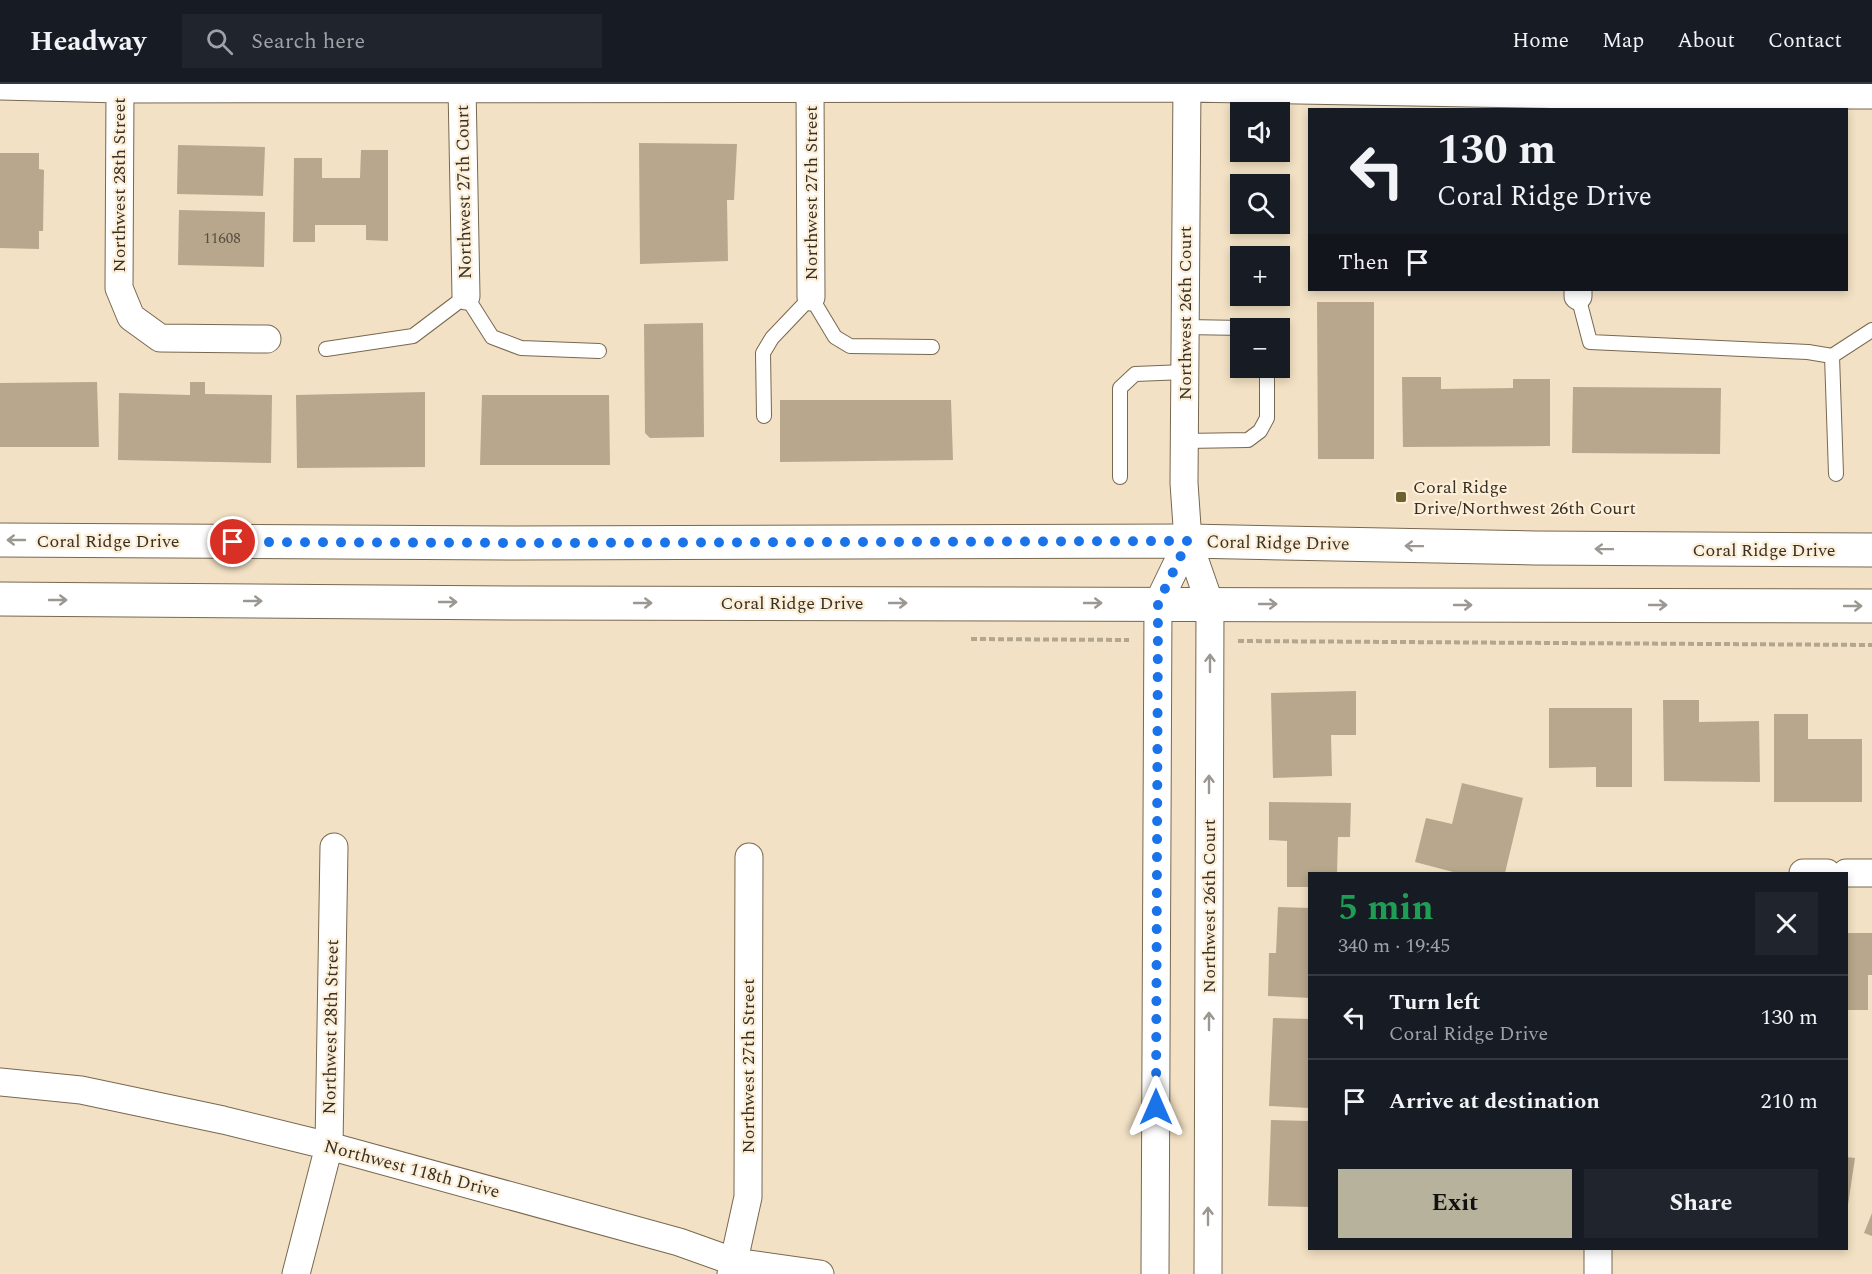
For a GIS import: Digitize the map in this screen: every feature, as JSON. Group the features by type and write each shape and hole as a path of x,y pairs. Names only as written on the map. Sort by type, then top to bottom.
{"main road":[{"name":"Coral Ridge Drive","path":"0,540 501,543 1188,541 1535,548 1872,550"},
{"name":"Coral Ridge Drive","path":"0,599 555,603 1872,606"}],"street":[{"path":"0,87 1187,86 1580,102 1872,95"},
{"name":"Northwest 26th Court","path":"1187,86 1184,483 1188,541 1210,604 1208,1274"},
{"name":"Northwest 27th Court","path":"462,87 466,296"},
{"name":"Northwest 28th Street","path":"120,88 119,288 131,317 160,339 267,339"},
{"name":"Northwest 27th Street","path":"810,88 811,297"},
{"name":"Northwest 26th Court","path":"1155,1274 1158,603 1188,541"},
{"name":"Northwest 28th Street","path":"296,1274 329,1146 334,847"},
{"name":"Northwest 27th Street","path":"733,1268 748,1197 749,857"},
{"path":"1848,873 1872,873"},
{"name":"Northwest 118th Drive","path":"0,1082 81,1090 223,1120 329,1146 679,1242 733,1268 820,1274"},
{"path":"1598,1250 1598,1274"}],"lane":[{"path":"1578,293 1590,342 1808,352 1832,356 1872,330"},
{"path":"326,349 413,336 466,296 492,337 521,348 599,351"},
{"path":"764,416 763,353 772,338 811,297 835,337 849,346 932,347"},
{"path":"1185,327 1230,328"},
{"path":"1832,356 1836,474"},
{"path":"1120,477 1120,388 1136,374 1185,372"},
{"path":"1184,441 1248,440 1260,431 1267,418 1266,378"}],"building":[{"path":"639,143 737,144 734,200 727,200 728,261 640,264"},
{"path":"178,145 265,147 263,196 177,194"},
{"path":"361,150 388,150 388,241 366,240 366,225 315,225 315,242 293,242 294,158 322,158 322,178 360,178"},
{"path":"0,153 39,153 39,169 44,170 43,231 39,231 39,249 0,248"},
{"path":"179,210 265,212 264,267 178,265"},
{"path":"1317,302 1374,302 1374,459 1318,459"},
{"path":"703,323 704,437 650,438 645,433 644,324"},
{"path":"1402,377 1441,377 1441,389 1513,388 1513,379 1550,379 1550,446 1403,447"},
{"path":"97,382 99,447 0,447 0,383"},
{"path":"190,382 205,382 205,394 272,395 271,463 118,460 119,393 190,395"},
{"path":"1573,387 1721,388 1720,454 1572,453"},
{"path":"425,392 425,467 297,468 296,395"},
{"path":"482,395 609,395 610,465 480,465"},
{"path":"780,400 951,400 953,460 780,462"},
{"path":"1356,691 1356,735 1331,735 1332,776 1273,778 1271,693"},
{"path":"1663,700 1699,700 1699,722 1759,721 1760,782 1664,781"},
{"path":"1549,708 1632,708 1632,787 1596,787 1596,767 1549,768"},
{"path":"1774,714 1808,714 1808,739 1862,739 1862,802 1774,802"},
{"path":"1462,783 1523,798 1505,872 1453,872 1415,862 1426,818 1452,824"},
{"path":"1269,802 1351,803 1350,837 1338,837 1337,872 1308,872 1308,887 1287,887 1287,841 1269,840"},
{"path":"1278,907 1308,908 1308,998 1268,996 1269,953 1276,953"},
{"path":"1848,933 1872,933 1872,975 1868,975 1868,1010 1848,1010"},
{"path":"1273,1018 1308,1019 1308,1108 1269,1106"},
{"path":"1271,1120 1308,1121 1308,1207 1268,1206"},
{"path":"1848,1157 1855,1158 1848,1205"},
{"path":"1872,1213 1872,1236 1864,1233"}],"place":[{"name":"Coral Ridge Drive/Northwest 26th Court","path":"1401,497"}],"route":[{"path":"233,542 1188,541 1158,603 1156,1107"}]}
